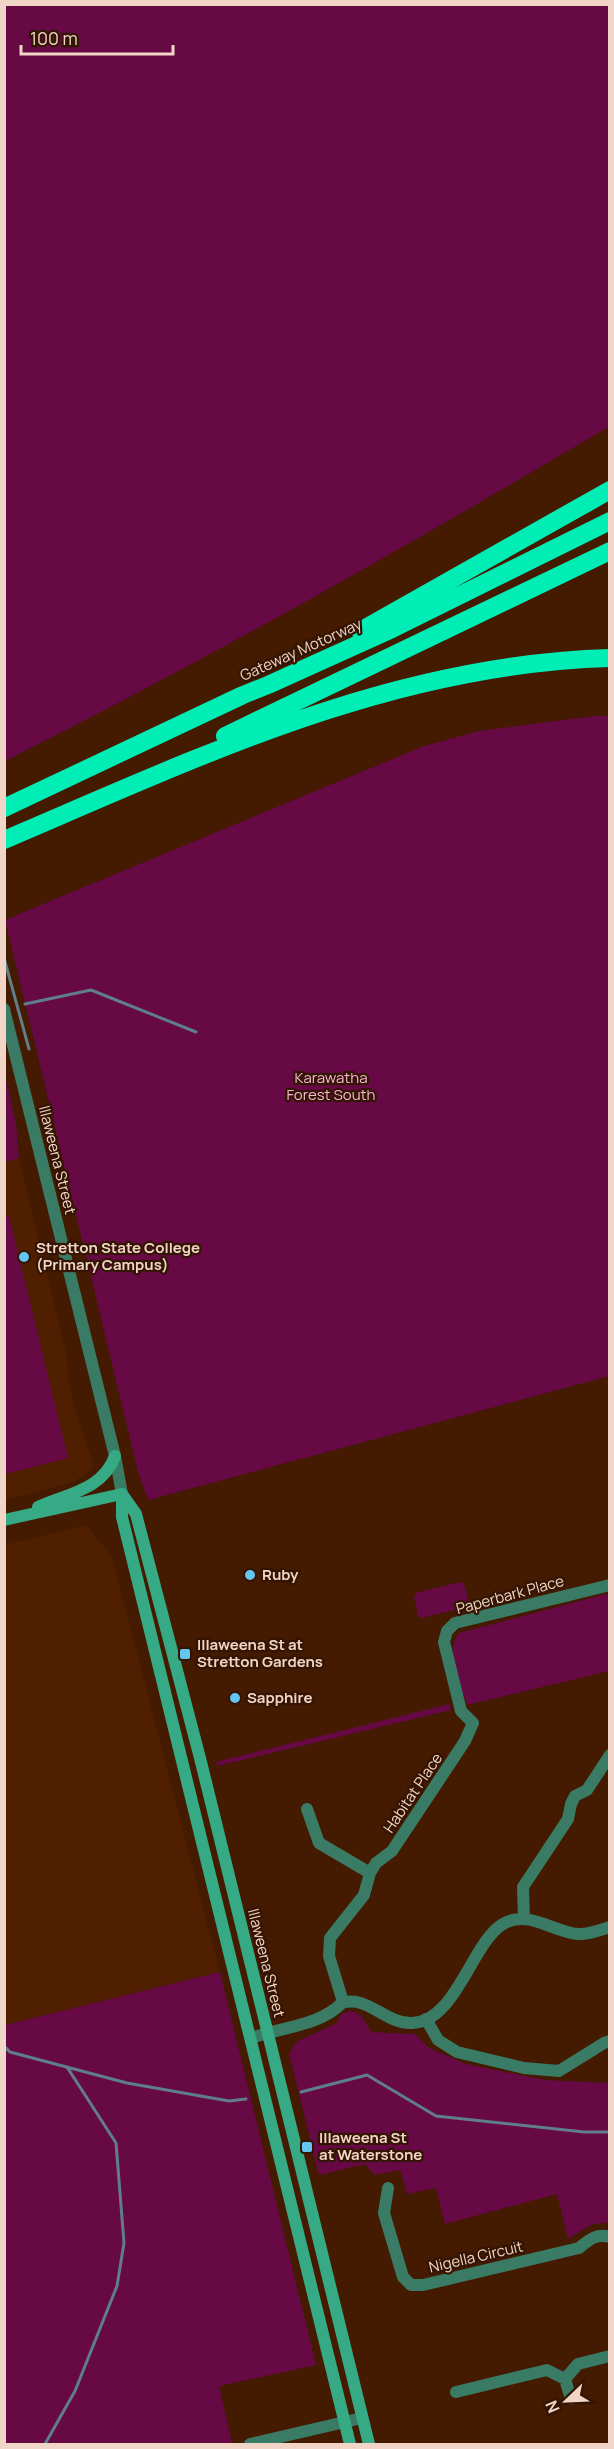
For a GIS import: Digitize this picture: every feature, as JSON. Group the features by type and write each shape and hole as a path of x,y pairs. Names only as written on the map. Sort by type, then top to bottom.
{"highway":[{"path":"243,695 265,679 389,616 609,490"},
{"name":"Gateway Motorway","path":"4,808 243,695 392,629 609,521"},
{"path":"139,781 158,767 609,551"},
{"path":"7,839 139,781 163,774 319,712 362,698 419,683 517,665 609,658"}],"main road":[{"path":"18,1517 51,1501 84,1490 106,1472 115,1456"},
{"path":"4,1520 122,1494"},
{"name":"Illaweena Street","path":"122,1494 136,1514 200,1758 268,2032 298,2166 369,2445"},
{"name":"Illaweena Street","path":"122,1494 122,1517 350,2445"},
{"path":"183,1762 200,1758"},
{"path":"230,1952 244,1938"}],"street":[{"name":"Illaweena Street","path":"4,1009 115,1456 122,1494"},
{"name":"Paperbark Place","path":"473,1723 461,1711 444,1642 447,1631 455,1623 609,1585"},
{"name":"Habitat Place","path":"343,2002 329,1956 330,1938 364,1894 370,1873 376,1863 392,1851 465,1741 473,1723"},
{"path":"524,1919 523,1887 568,1819 575,1796 587,1790 609,1755"},
{"path":"308,1809 320,1843 370,1873"},
{"path":"251,2038 320,2020 333,2013 343,2002 357,2001 389,2018 413,2023 431,2017 447,2004 490,1937 502,1924 529,1918 562,1932 582,1935 609,1927"},
{"path":"426,2019 438,2040 457,2052 524,2068 558,2071 609,2041"},
{"name":"Nigella Circuit","path":"388,2188 384,2213 403,2277 411,2285 579,2248 594,2237 602,2235 609,2237"},
{"path":"565,2379 578,2364 609,2356"},
{"path":"456,2392 547,2370 565,2379 571,2399"},
{"path":"250,2445 362,2418"}],"shaded area":[{"name":"Stretton State College (Primary Campus)","path":"19,1158 66,1353 68,1377 76,1414 93,1463 91,1470 73,1482 5,1500 4,1162"},
{"path":"86,1525 112,1557 220,1972 5,2025 4,1545"}],"green space":[{"path":"5,4 609,5 610,426 310,599 158,682 5,761"},
{"name":"Karawatha Forest South","path":"610,716 609,1376 148,1500 138,1472 5,920 424,746 479,731"},
{"path":"5,1076 16,1123 19,1158 5,1162"},
{"path":"9,1216 68,1458 5,1474 4,1217"},
{"path":"460,1582 464,1584 469,1604 466,1607 422,1618 418,1616 414,1597 416,1593"},
{"path":"609,1595 609,1671 467,1705 453,1658 455,1640 459,1633"},
{"path":"449,1704 451,1710 217,1766 216,1762"},
{"path":"220,1972 316,2365 219,2386 232,2443 5,2444 5,2025"},
{"path":"350,2011 360,2015 371,2032 415,2034 429,2048 466,2064 545,2080 609,2083 609,2223 592,2224 568,2239 557,2194 445,2224 436,2188 407,2194 400,2170 374,2175 365,2164 319,2175 289,2054 296,2042 337,2023 341,2014"}],"waterway":[{"path":"4,958 29,1049"},
{"path":"25,1004 91,990 196,1032"},
{"path":"4,2046 10,2052 127,2083 229,2101 246,2099"},
{"path":"45,2444 75,2391 117,2286 124,2243 116,2143 67,2067"},
{"path":"301,2092 367,2075 436,2116 584,2132 610,2132"}],"place":[{"name":"Stretton State College (Primary Campus)","path":"24,1257"},
{"name":"Ruby","path":"250,1575"},
{"name":"Illaweena St at Stretton Gardens","path":"185,1654"},
{"name":"Sapphire","path":"235,1698"},
{"name":"Illaweena St at Waterstone","path":"307,2147"}]}
